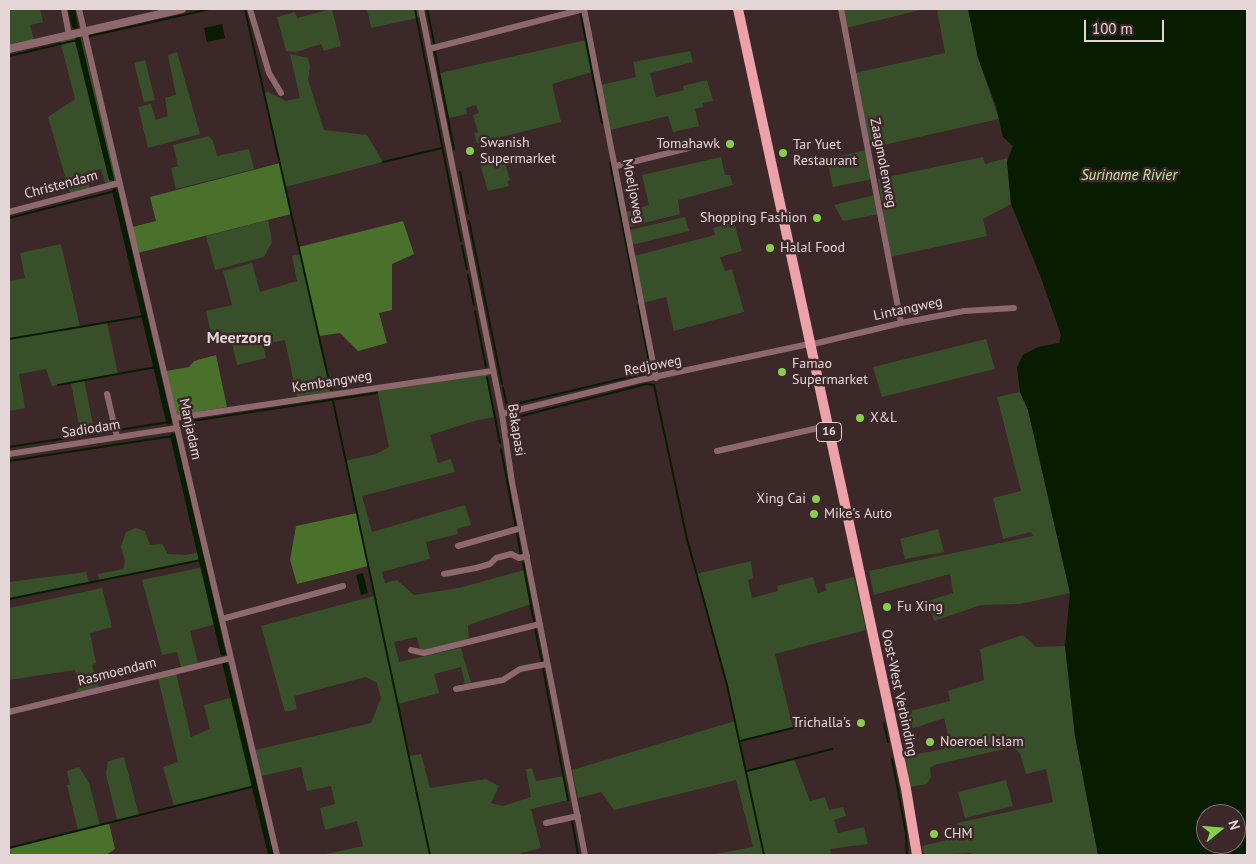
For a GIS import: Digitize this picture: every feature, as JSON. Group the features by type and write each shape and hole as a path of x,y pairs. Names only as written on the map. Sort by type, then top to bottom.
{"main road":[{"name":"Oost-West Verbinding","path":"738,9 906,790 917,855"}],"street":[{"path":"64,9 70,34"},
{"name":"Manjadam","path":"79,9 277,855"},
{"path":"9,49 182,9"},
{"path":"250,9 269,73 281,93"},
{"name":"Bakapasi","path":"421,9 502,414 521,528 585,855"},
{"name":"Zaagmolenweg","path":"841,9 901,323"},
{"path":"430,49 581,10"},
{"name":"Moeljoweg","path":"581,10 616,166 656,378"},
{"path":"616,166 701,145"},
{"name":"Christendam","path":"9,212 119,183"},
{"name":"Lintangweg","path":"809,344 964,311 1014,308"},
{"name":"Redjoweg","path":"502,414 809,344"},
{"name":"Kembangweg","path":"175,418 492,371"},
{"path":"107,394 117,437"},
{"path":"717,451 827,426"},
{"name":"Sadiodam","path":"9,454 177,428"},
{"path":"458,546 521,528"},
{"path":"444,574 490,564 496,558 512,554 518,558 527,556"},
{"path":"222,619 343,586"},
{"path":"411,650 424,653 540,624"},
{"name":"Rasmoendam","path":"9,712 231,658"},
{"path":"456,689 502,680 520,669 547,664"},
{"path":"546,823 578,816"}],"shaded area":[{"path":"9,9 40,9 43,22 30,25 34,40 9,46"},
{"path":"332,9 341,46 324,51 321,44 296,52 286,51 277,17 295,12 297,18"},
{"path":"367,9 419,9 421,17 371,28"},
{"path":"925,9 846,28 842,10"},
{"path":"937,9 968,9 978,58 999,119 870,148 855,73 945,53"},
{"path":"81,35 117,179 115,182 106,185 101,169 86,173 90,189 70,194 48,117 75,99 60,40","holes":["80,37 114,181 76,38"]},
{"path":"586,40 592,72 552,84 561,122 477,143 474,133 478,132 473,115 479,113 476,105 466,108 467,114 449,118 440,73"},
{"path":"690,51 693,62 650,73 656,97 684,90 683,86 707,80 713,101 702,103 703,107 695,109 699,126 673,132 668,116 610,130 601,85 636,77 633,62"},
{"path":"177,52 200,134 148,148 138,107 151,104 156,120 168,116 165,98 176,95 168,55"},
{"path":"290,54 308,58 310,66 308,80 324,130 367,135 383,162 285,187 264,93 268,92 286,101 300,98"},
{"path":"145,60 155,100 144,102 134,63"},
{"path":"209,136 213,141 217,156 249,149 254,169 176,189 171,168 178,166 173,145"},
{"path":"866,150 872,179 833,187 827,159"},
{"path":"721,157 725,175 730,175 733,185 678,200 680,214 629,227 626,212 649,205 642,175"},
{"path":"983,157 985,164 1007,158 1011,204 983,219 987,236 890,257 878,179"},
{"path":"504,160 510,180 507,181 509,186 488,191 480,164"},
{"path":"875,195 879,214 843,221 834,205"},
{"path":"685,217 689,231 632,245 630,230"},
{"path":"268,220 272,242 264,257 215,270 206,236"},
{"path":"734,222 742,251 720,257 725,271 732,269 744,312 674,331 666,297 643,303 634,256 715,235 713,228"},
{"path":"61,244 80,327 107,322 118,374 84,380 95,434 81,436 71,383 52,386 46,369 19,374 25,408 9,411 9,281 25,278 20,253"},
{"path":"300,254 332,392 297,398 285,340 263,344 266,358 237,365 231,339 213,343 206,311 232,305 223,271 252,263 260,292 297,281 292,256"},
{"path":"986,339 995,369 882,397 873,367"},
{"path":"487,374 495,417 478,420 430,435 438,463 451,459 455,472 362,496 372,532 465,505 471,525 457,529 458,534 426,542 430,559 382,572 385,583 397,580 414,595 459,588 524,570 531,604 468,625 469,642 427,652 420,649 417,637 394,642 399,662 461,648 471,683 465,684 461,667 434,674 439,693 398,704 409,756 421,754 430,788 486,779 499,786 491,803 503,806 531,797 526,769 532,768 536,781 564,776 568,800 531,809 541,848 521,853 521,855 321,855 363,846 357,821 325,830 320,808 335,804 331,786 307,791 301,767 261,776 255,750 371,723 381,698 377,683 366,677 294,696 297,709 285,712 261,626 374,596 345,461 376,454 389,447 377,389"},
{"path":"1020,392 1028,410 1070,593 1020,604 981,605 934,621 928,601 953,593 950,574 874,595 869,571 1033,536 1031,532 1003,539 993,498 1021,491 997,397"},
{"path":"136,528 145,531 150,545 162,544 168,554 186,555 200,552 201,560 99,581 98,574 123,569 125,561 121,547 126,532"},
{"path":"938,529 944,552 905,559 900,539"},
{"path":"751,561 753,578 748,580 752,598 778,591 777,586 813,577 818,593 826,591 825,584 854,577 866,630 775,654 793,728 739,742 746,772 794,759 810,801 825,797 829,810 843,807 846,816 834,820 838,833 864,827 868,844 830,849 831,855 709,855 753,847 736,780 614,810 601,792 578,798 572,770 735,721 696,574"},
{"path":"203,567 216,624 190,631 198,663 181,667 177,652 162,655 142,580"},
{"path":"86,572 89,583 9,599 9,582"},
{"path":"102,588 112,627 90,633 96,663 92,665 99,687 75,693 80,686 75,670 9,680 9,608"},
{"path":"1023,635 1036,647 1065,646 1075,736 1098,855 972,855 971,853 924,855 922,846 960,837 957,823 1053,802 1046,769 1026,774 1020,753 1013,747 934,765 930,768 931,777 927,784 909,787 903,750 914,748 917,754 944,749 949,739 944,718 914,728 894,715 950,701 948,691 984,680 980,649"},
{"path":"176,673 191,737 210,729 204,705 234,697 255,786 174,806 163,767 178,762 158,678"},
{"path":"124,757 139,815 117,820 106,774 108,761"},
{"path":"79,767 89,783 100,825 78,830 67,785 70,784 67,771"},
{"path":"1006,780 1013,806 965,818 958,792"}],"green space":[{"path":"280,163 291,214 138,253 132,227 156,221 150,197"},
{"path":"403,221 414,254 392,264 392,310 379,313 387,343 358,351 340,333 319,336 299,247"},
{"path":"216,355 227,407 177,415 166,371 189,367 194,361"},
{"path":"357,513 368,566 297,584 290,560 296,526"},
{"path":"109,823 115,849 106,855 9,855 9,848"}],"water":[{"path":"68,9 75,9 78,28 74,29 72,27"},
{"name":"Suriname Rivier","path":"968,9 1247,9 1247,855 1098,855 1075,736 1065,646 1070,593 1028,410 1020,392 1017,367 1023,355 1038,347 1059,343 1061,335 1040,275 1011,204 1007,162 1013,146 1003,137 996,106 978,58"},
{"path":"222,24 225,38 207,42 204,28"},
{"path":"80,36 114,181 109,180 75,41 76,37"},
{"path":"363,573 368,593 361,595 356,575"}],"waterway":[{"path":"90,36 210,9"},
{"path":"245,9 331,390"},
{"path":"415,9 461,241"},
{"path":"427,9 434,43"},
{"path":"580,11 602,123"},
{"path":"9,56 77,40"},
{"path":"435,52 454,149"},
{"path":"383,162 442,148"},
{"path":"610,163 637,299"},
{"path":"460,172 468,213"},
{"path":"9,218 115,191"},
{"path":"115,191 169,422"},
{"path":"469,221 502,384"},
{"path":"462,246 467,269"},
{"path":"468,275 474,305"},
{"path":"503,388 507,406 651,372 638,305"},
{"path":"475,311 486,367"},
{"path":"9,339 144,316"},
{"path":"58,385 156,367"},
{"path":"487,377 500,443"},
{"path":"521,416 646,384 654,385 687,539 727,685 764,855"},
{"path":"185,422 377,393"},
{"path":"333,401 430,855"},
{"path":"118,430 169,422"},
{"path":"9,447 112,431"},
{"path":"9,461 173,436"},
{"path":"173,436 223,653"},
{"path":"501,449 516,528"},
{"path":"517,534 521,555"},
{"path":"9,599 201,560"},
{"path":"523,563 534,622"},
{"path":"535,628 542,662"},
{"path":"225,663 260,809"},
{"path":"543,668 568,800"},
{"path":"740,741 817,722"},
{"path":"884,723 888,742"},
{"path":"747,771 832,749"},
{"path":"892,759 906,833 907,855"},
{"path":"9,848 255,786"},
{"path":"261,813 271,855"},
{"path":"572,820 578,855"}],"place":[{"name":"Tomahawk","path":"730,144"},
{"name":"Swanish Supermarket","path":"470,151"},
{"name":"Tar Yuet Restaurant","path":"783,153"},
{"name":"Shopping Fashion","path":"817,218"},
{"name":"Halal Food","path":"770,248"},
{"name":"Famao Supermarket","path":"782,372"},
{"name":"X&L","path":"860,418"},
{"name":"Xing Cai","path":"816,499"},
{"name":"Mike's Auto","path":"814,514"},
{"name":"Fu Xing","path":"887,607"},
{"name":"Trichalla's","path":"861,723"},
{"name":"Noeroel Islam","path":"930,742"},
{"name":"CHM","path":"934,834"}],"district":[{"name":"Meerzorg","path":"239,338"}]}
